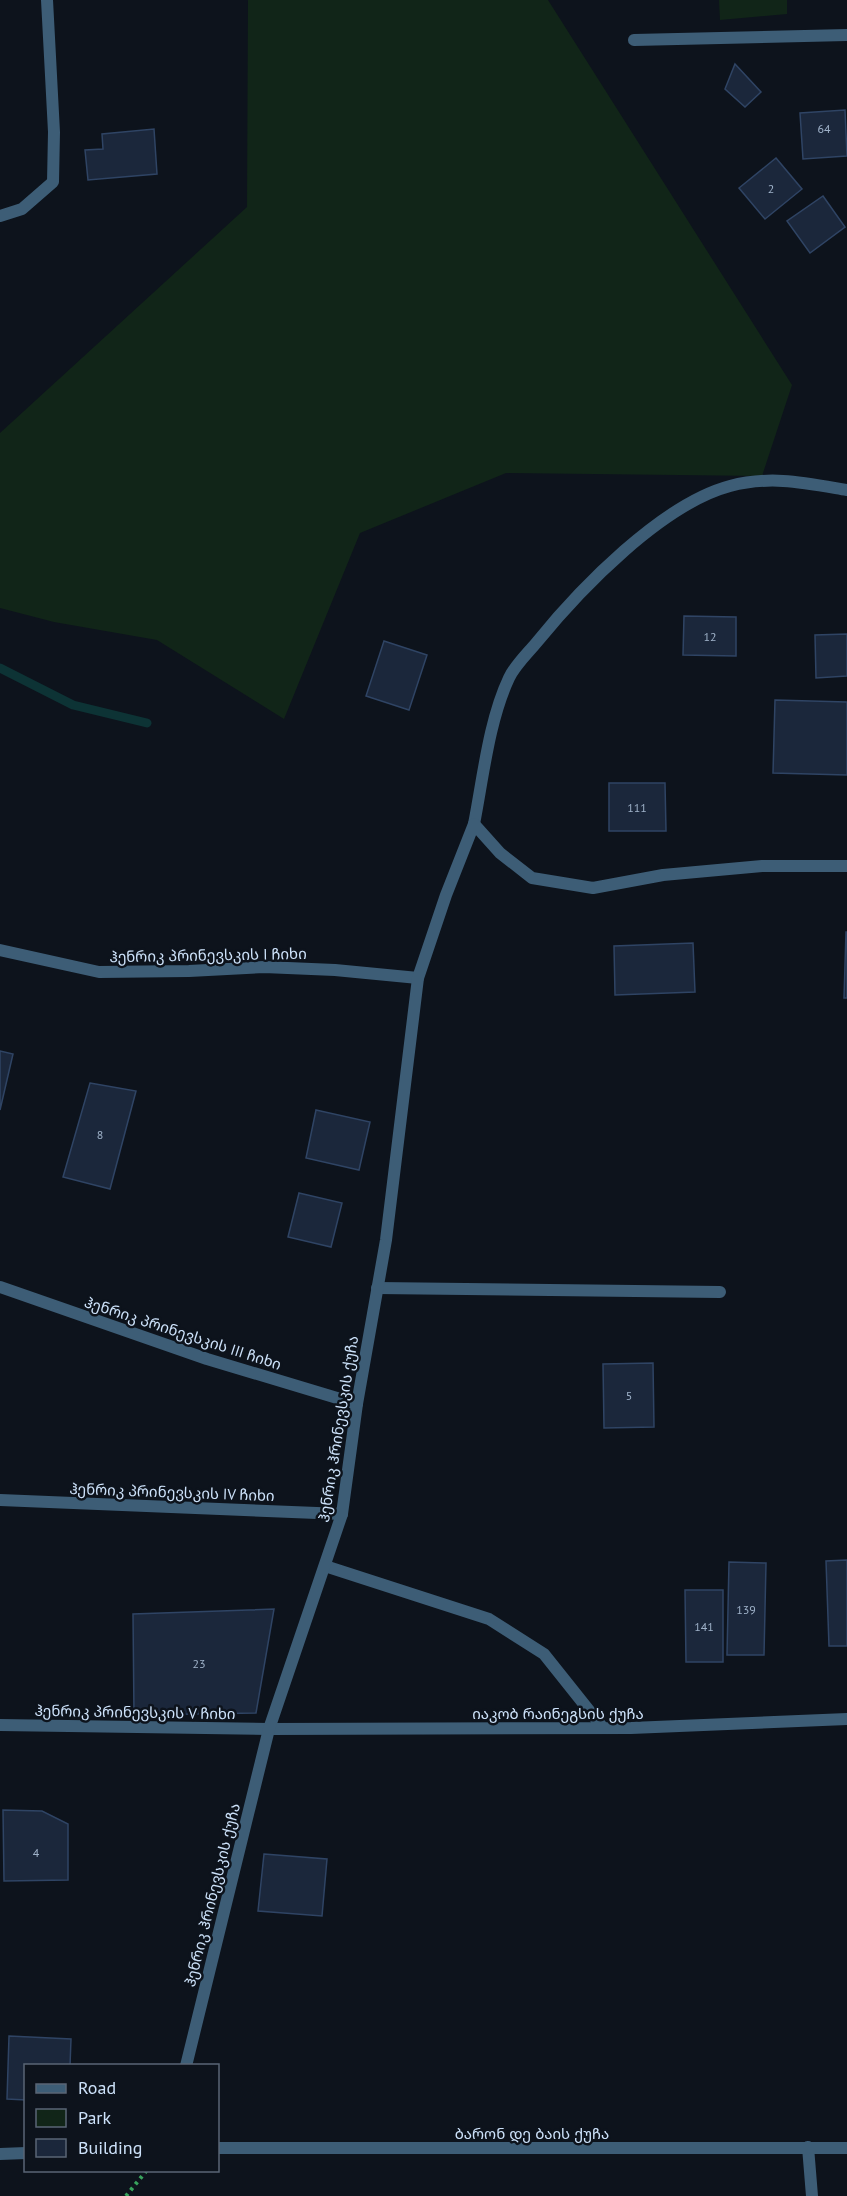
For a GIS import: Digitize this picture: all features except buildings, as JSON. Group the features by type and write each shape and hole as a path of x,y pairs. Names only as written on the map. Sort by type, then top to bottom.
{"street":[{"path":"0,216 22,209 53,182 54,132 47,0"},
{"path":"634,40 847,35"},
{"name":"ჰენრიკ ჰრინევსკის ქუჩა","path":"186,2064 269,1729 342,1514 357,1404 386,1240 418,978 446,895 474,824 499,700 510,675 565,608 632,544 692,501 730,486 781,479 847,490"},
{"path":"474,824 500,853 532,878 593,888 674,874 762,866 847,866"},
{"name":"ჰენრიკ პრინევსკის I ჩიხი","path":"0,950 99,972 264,967 335,970 418,978"},
{"name":"ჰენრიკ პრინევსკის III ჩიხი","path":"0,1287 207,1359 357,1404"},
{"path":"377,1288 720,1292"},
{"name":"ჰენრიკ პრინევსკის IV ჩიხი","path":"0,1500 342,1514"},
{"path":"325,1566 489,1619 544,1654 603,1728"},
{"name":"იაკობ რაინეგსის ქუჩა","path":"269,1729 603,1728 847,1719"},
{"name":"ჰენრიკ პრინევსკის V ჩიხი","path":"0,1725 269,1729"},
{"path":"808,2147 812,2196"},
{"name":"ბარონ დე ბაის ქუჩა","path":"219,2148 847,2148"},
{"path":"0,2154 24,2153"}],"path":[{"path":"126,2196 145,2172"}],"green space":[{"path":"248,0 548,0 792,385 762,476 506,473 360,533 284,719 157,640 54,622 0,608 0,433 247,207"},
{"path":"719,0 787,0 787,14 720,20"}],"waterway":[{"path":"0,668 73,705 147,723"}]}
